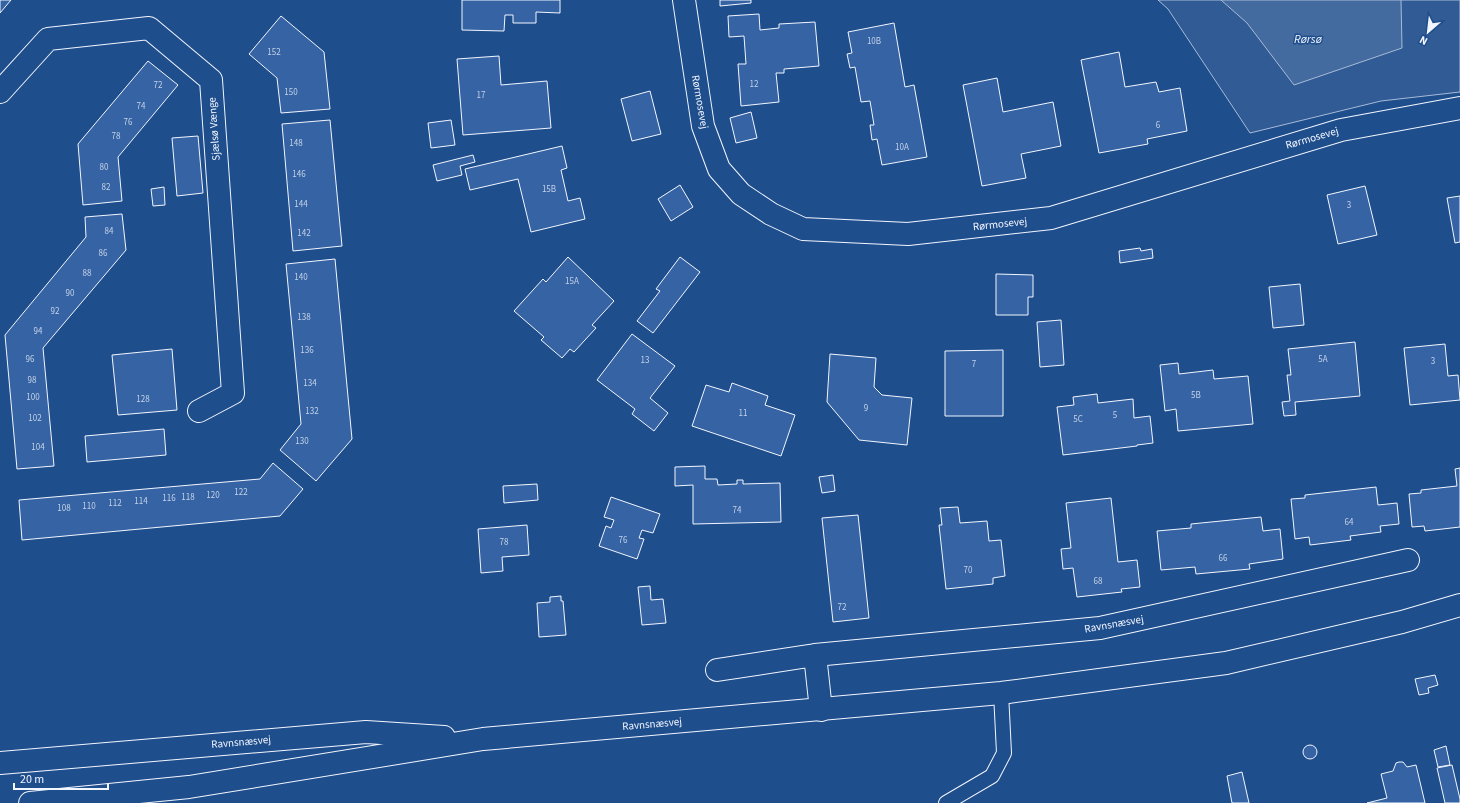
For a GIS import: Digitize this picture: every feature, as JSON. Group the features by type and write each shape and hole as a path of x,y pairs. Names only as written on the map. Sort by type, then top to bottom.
{"street":[{"name":"Rørmosevej","path":"684,0 703,126 719,169 741,194 771,214 803,229 908,234 1051,218 1340,130 1460,108"},
{"name":"Sjælsø Vænge","path":"0,92 48,39 149,28 211,80 233,393 200,411"},
{"name":"Ravnsnæsvej","path":"717,670 815,655 1100,628 1408,560"},
{"name":"Ravnsnæsvej","path":"30,803 189,787 483,739 1001,693 1226,663 1402,622 1460,605"},
{"path":"815,655 821,710"},
{"name":"Ravnsnæsvej","path":"0,763 366,732 483,739"}],"lane":[{"path":"946,803 992,776 1001,759 1004,753 1001,693"}],"shaded area":[{"path":"1158,0 1460,0 1460,92 1381,101 1250,133 1168,9"}],"water":[{"name":"Rørsø","path":"1221,0 1401,0 1402,48 1294,85 1247,23"}],"building":[{"path":"0,0 11,0 0,13"},
{"path":"462,0 560,0 560,13 536,12 536,23 513,23 513,15 505,15 504,31 462,30"},
{"path":"720,0 751,0 751,3 720,6"},
{"path":"759,14 760,30 779,28 779,24 815,22 819,66 784,69 784,73 776,73 779,102 741,106 738,64 746,64 744,36 729,37 728,16"},
{"path":"281,16 324,52 330,109 281,113 277,78 249,54"},
{"path":"894,23 905,87 914,85 927,157 882,165 877,139 872,140 870,125 874,125 870,101 861,102 855,67 850,68 847,54 852,53 848,32"},
{"path":"1119,52 1125,87 1156,82 1159,92 1180,88 1187,131 1147,139 1148,144 1099,153 1081,60"},
{"path":"499,56 501,85 547,81 551,128 463,135 457,59"},
{"path":"148,61 178,85 118,157 122,201 83,205 78,144"},
{"path":"997,78 1003,112 1053,102 1061,146 1021,154 1026,178 982,186 963,85"},
{"path":"650,91 661,134 632,141 621,99"},
{"path":"751,112 757,138 736,143 730,118"},
{"path":"330,120 342,246 293,251 282,124"},
{"path":"451,120 455,145 431,148 428,123"},
{"path":"198,136 203,193 177,196 172,138"},
{"path":"562,146 567,168 561,170 568,201 580,198 585,219 531,232 518,179 470,190 465,169"},
{"path":"473,155 475,162 460,166 462,175 437,181 433,165"},
{"path":"680,185 693,207 671,221 658,199"},
{"path":"1365,186 1377,235 1338,244 1327,195"},
{"path":"164,187 165,205 153,206 151,189"},
{"path":"1460,196 1460,242 1455,243 1447,198"},
{"path":"122,214 126,250 43,348 54,466 17,469 5,335 86,237 85,217"},
{"path":"1140,248 1141,251 1152,249 1153,258 1120,263 1119,251"},
{"path":"568,257 614,301 592,325 596,328 574,352 570,349 562,358 541,340 544,337 514,311 543,279 546,282"},
{"path":"680,257 700,272 653,333 637,321 660,291 656,289"},
{"path":"335,259 352,439 316,481 280,450 301,424 286,264"},
{"path":"996,274 1033,275 1033,297 1028,297 1028,315 996,315"},
{"path":"1300,284 1304,325 1273,328 1269,287"},
{"path":"1061,320 1064,365 1040,367 1037,322"},
{"path":"632,334 675,366 650,398 668,413 654,431 632,414 635,409 597,380"},
{"path":"1355,342 1360,396 1295,402 1296,415 1284,416 1282,402 1290,401 1287,375 1291,375 1288,349"},
{"path":"1445,344 1448,376 1458,375 1460,400 1410,405 1404,348"},
{"path":"172,349 177,410 118,415 112,355"},
{"path":"1003,350 1003,416 945,416 945,351"},
{"path":"830,354 876,358 874,387 882,395 912,398 907,445 859,440 827,402"},
{"path":"1178,363 1179,374 1213,370 1214,379 1248,376 1253,424 1178,431 1176,409 1165,411 1160,365"},
{"path":"732,383 768,396 765,405 795,415 781,456 692,426 706,385 729,392"},
{"path":"1097,394 1098,403 1133,399 1134,418 1150,416 1153,443 1063,455 1057,407 1074,405 1073,397"},
{"path":"164,429 166,455 87,462 85,436"},
{"path":"273,463 303,489 280,516 22,540 19,500 260,479"},
{"path":"705,466 705,479 717,479 718,485 737,484 737,480 743,480 743,484 780,483 781,522 693,524 693,485 675,486 675,467"},
{"path":"1460,468 1460,527 1425,531 1424,526 1412,527 1409,494 1421,493 1421,490 1457,486 1455,469"},
{"path":"833,475 835,491 822,493 819,477"},
{"path":"537,484 538,500 504,503 503,486"},
{"path":"1376,487 1378,505 1397,503 1399,524 1380,526 1381,532 1350,536 1351,540 1310,545 1309,537 1295,539 1291,499 1305,498 1305,495"},
{"path":"611,497 660,514 653,533 642,530 639,538 644,539 637,559 599,546 606,526 611,528 614,520 604,517"},
{"path":"1111,498 1118,562 1137,560 1140,587 1121,589 1122,592 1077,597 1073,568 1063,569 1061,549 1071,548 1066,503"},
{"path":"958,507 960,523 987,521 989,541 1001,540 1005,576 993,578 993,584 946,589 939,525 942,525 940,508"},
{"path":"858,515 869,618 833,622 822,518"},
{"path":"1261,517 1263,531 1280,529 1283,559 1249,564 1250,569 1196,574 1195,567 1161,570 1157,531 1191,528 1191,524"},
{"path":"527,525 529,555 502,557 503,571 481,573 478,529"},
{"path":"650,586 651,600 663,599 666,623 642,625 638,587"},
{"path":"561,596 561,601 563,601 566,635 539,637 537,603 550,602 550,597"},
{"path":"1435,675 1438,685 1428,688 1429,693 1419,695 1415,679"},
{"path":"1310,745 1315,747 1317,752 1315,757 1310,759 1305,757 1303,752 1305,747"},
{"path":"1446,746 1450,765 1438,767 1434,750"},
{"path":"1403,762 1407,767 1416,765 1425,803 1367,803 1387,798 1381,774 1393,771 1396,763"},
{"path":"1452,765 1460,803 1445,803 1437,768"},
{"path":"1242,772 1249,803 1232,803 1227,776"}]}
